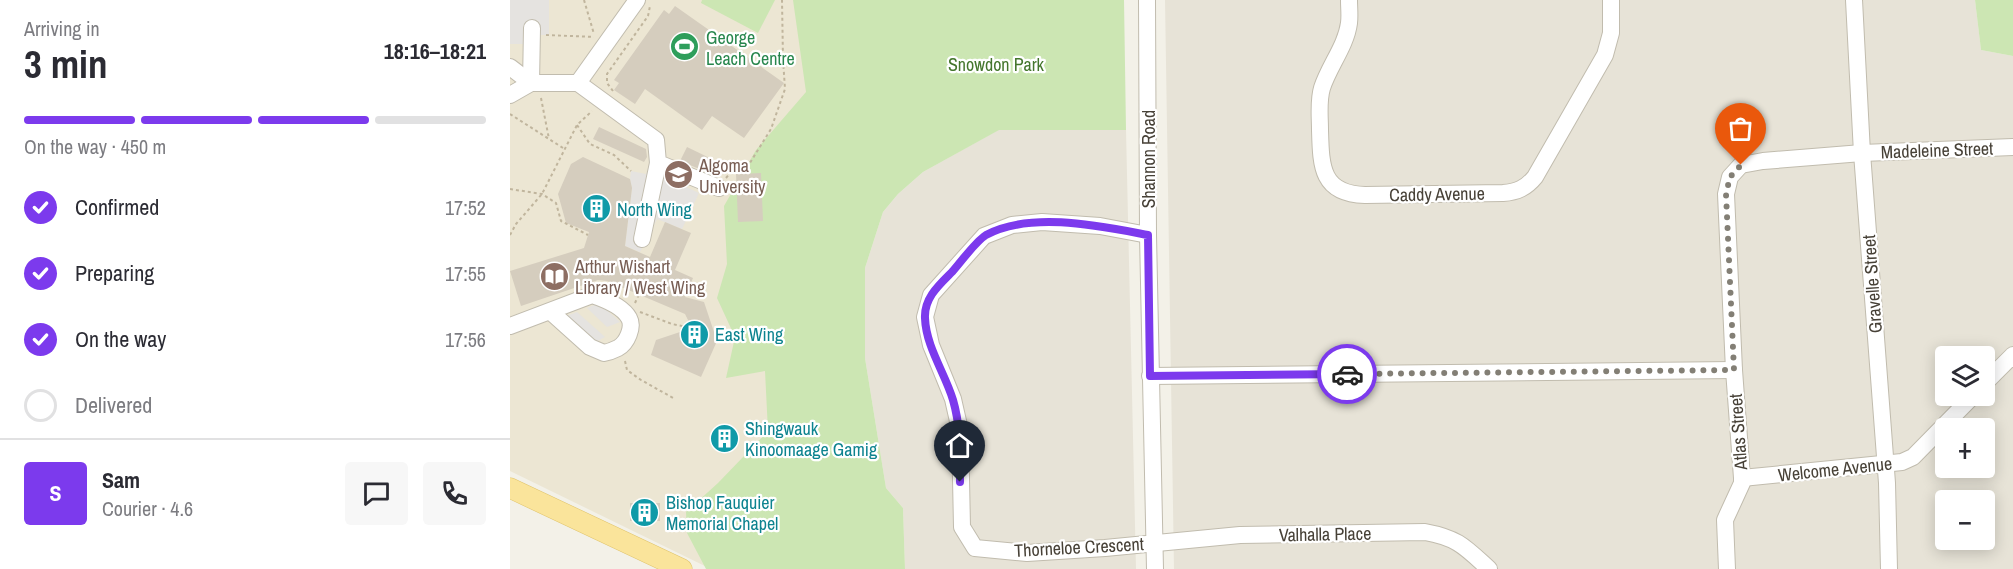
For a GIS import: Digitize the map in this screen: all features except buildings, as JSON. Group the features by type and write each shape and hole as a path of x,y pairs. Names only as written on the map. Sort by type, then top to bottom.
{"main road":[{"path":"510,488 682,569"}],"street":[{"path":"578,82 601,40 637,0"},
{"name":"Shannon Road","path":"1147,0 1148,235 1155,569"},
{"name":"Caddy Avenue","path":"1349,0 1349,24 1346,36 1326,78 1320,100 1320,157 1322,167 1335,187 1353,195 1503,193 1514,192 1530,183 1605,56 1611,33 1611,0"},
{"name":"Gravelle Street","path":"1854,0 1862,153 1886,464 1889,569"},
{"path":"534,31 536,83"},
{"path":"510,68 536,83"},
{"path":"510,95 536,83 578,82 656,140 658,163 642,239"},
{"name":"Madeleine Street","path":"1862,153 2013,147"},
{"name":"Atlas Street","path":"1727,569 1725,520 1742,483 1726,194 1730,177 1741,165 1763,161 1862,153"},
{"path":"658,163 719,188"},
{"name":"Thorneloe Crescent","path":"1148,235 1100,226 1042,222 1012,225 984,236 931,295 925,317 931,345 953,399 960,430 962,527 975,548 1027,553 1154,543"},
{"path":"510,326 551,312"},
{"path":"1995,373 2013,355"},
{"path":"1150,376 1734,370"},
{"name":"Welcome Avenue","path":"1742,478 1902,462 1913,457 1963,406"},
{"name":"Valhalla Place","path":"1154,543 1240,535 1425,532 1459,542 1487,568"}],"path":[{"path":"584,0 601,40"},
{"path":"510,235 516,224 542,194 577,125 613,92 607,83 607,74 648,16 651,0"},
{"path":"719,188 731,172 748,166 771,129 785,89 782,0"},
{"path":"534,31 601,40 621,54"},
{"path":"536,83 549,139"},
{"path":"510,114 564,149"},
{"path":"577,125 590,144 614,155 631,171"},
{"path":"510,189 542,194 556,203 561,221 588,235"},
{"path":"634,305 639,294"},
{"path":"637,310 672,324 692,328"}],"shaded area":[{"name":"Algoma University","path":"510,0 844,0 850,349 711,569 510,471"},
{"path":"510,0 549,0 549,35 537,35 532,44 510,44"},
{"path":"1165,0 1975,0 1981,50 2013,56 2013,569 1174,569"},
{"path":"998,130 1126,130 1136,569 905,569 903,508 886,488 865,358 865,268 883,212 898,194 923,172"},
{"path":"648,169 699,193 682,229 657,219 640,252 625,246 632,188 630,179 631,171 646,174"},
{"path":"599,303 620,322 607,327 587,308"},
{"path":"577,312 605,337 594,343 566,316"}],"green space":[{"path":"702,0 775,0 758,33 701,3"},
{"name":"Snowdon Park","path":"793,0 1124,0 1126,130 999,130 923,172 898,194 883,212 865,268 865,358 886,488 903,508 905,569 706,569 687,533 686,512 718,483 768,431 765,371 726,378 735,337 717,298 727,264 724,206 756,150 806,92"},
{"path":"1975,0 2013,0 2013,56 1981,50"}],"way so far":[{"path":"1347,374 1734,370 1726,194 1730,177 1741,165"}],"place":[{"name":"George Leach Centre","path":"685,47"},
{"name":"Algoma University","path":"678,175"},
{"name":"North Wing","path":"596,209"},
{"name":"Arthur Wishart Library / West Wing","path":"554,276"},
{"name":"East Wing","path":"694,334"},
{"name":"Shingwauk Kinoomaage Gamig","path":"724,438"},
{"name":"Bishop Fauquier Memorial Chapel","path":"645,512"}],"route":[{"path":"960,482 960,430 953,399 931,345 925,317 931,295 984,236 1012,225 1042,222 1100,226 1148,235 1150,376 1347,374"}]}
